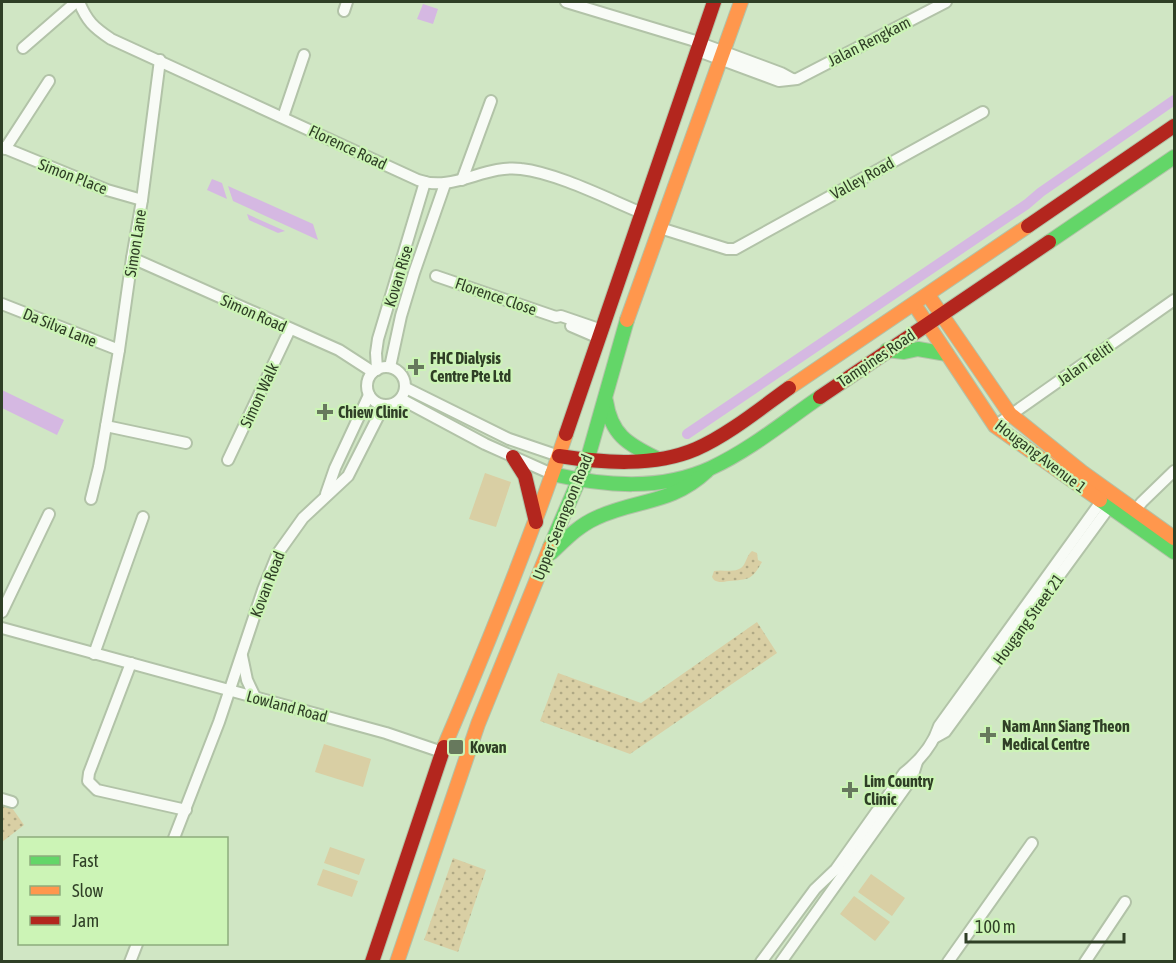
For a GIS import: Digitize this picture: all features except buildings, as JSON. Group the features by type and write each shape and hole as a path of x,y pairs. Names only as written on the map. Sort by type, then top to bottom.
{"main road":[{"name":"Upper Serangoon Road","path":"372,962 442,752 536,522 714,2"},
{"name":"Upper Serangoon Road","path":"397,962 478,724 546,557 580,481 627,319 741,2"},
{"name":"Tampines Road","path":"559,456 587,461 632,462 688,452 724,433 1174,126"},
{"name":"Tampines Road","path":"552,474 580,481 665,483 709,469 1174,157"},
{"name":"Hougang Avenue 1","path":"928,295 1010,414 1082,472 1109,499"},
{"name":"Hougang Avenue 1","path":"914,304 995,426 1132,514 1174,538"},
{"path":"887,350 904,352 918,349 947,354"},
{"path":"606,394 608,415 621,438 631,447 656,458"},
{"path":"513,457 525,476 536,522"},
{"path":"546,557 590,521 616,511 655,502 680,493 696,483 709,469"},
{"name":"Hougang Avenue 1","path":"1132,514 1174,552"}],"street":[{"name":"Florence Road","path":"24,48 78,2 85,16 95,28 111,39 425,182 445,184 500,170 521,169 542,173 642,213"},
{"name":"Jalan Rengkam","path":"566,2 603,7 779,81 800,78 946,2"},
{"path":"283,117 304,55"},
{"name":"Simon Lane","path":"91,499 119,350 160,60"},
{"name":"Simon Place","path":"49,81 3,148 107,190 142,200"},
{"path":"462,180 491,101"},
{"name":"Valley Road","path":"662,222 668,221 725,243 741,245 983,112"},
{"name":"Kovan Rise","path":"375,371 376,347 425,182"},
{"name":"Kovan Rise","path":"390,367 401,316 445,184"},
{"name":"Simon Road","path":"132,258 331,346 375,371"},
{"name":"Florence Close","path":"436,276 556,317 559,322 601,334"},
{"name":"Jalan Teliti","path":"995,426 1174,300"},
{"name":"Da Silva Lane","path":"2,304 119,350"},
{"name":"Simon Walk","path":"228,460 290,329"},
{"path":"355,359 368,357 376,347"},
{"path":"390,367 402,376 405,388 401,399 392,405 384,405 377,403 369,395 367,385 375,371 390,367"},
{"path":"405,388 503,436 559,456"},
{"name":"Kovan Road","path":"326,494 335,468 369,395"},
{"path":"401,399 513,457 552,474"},
{"name":"Kovan Road","path":"174,837 278,553 294,529 326,494 348,476 384,405"},
{"path":"106,426 186,443"},
{"path":"1132,514 1174,471"},
{"name":"Hougang Street 21","path":"761,962 815,889 836,869 904,773 917,762 936,737 939,726 1109,499"},
{"path":"2,612 49,514"},
{"path":"94,654 142,517"},
{"name":"Lowland Road","path":"2,628 386,733 442,752"},
{"path":"242,653 247,680 255,698"},
{"path":"131,663 88,779 97,790 186,810"},
{"name":"Hougang Street 21","path":"781,962 912,778 917,762"},
{"path":"948,962 1032,843"},
{"path":"1085,962 1125,902"},
{"path":"130,962 137,945"}],"shaded area":[{"path":"423,4 438,9 433,24 417,19"},
{"path":"212,179 222,183 227,199 207,190"},
{"path":"228,186 313,224 318,240 233,201"},
{"path":"247,214 285,231 278,233 249,220"},
{"path":"2,390 64,420 57,435 2,408"},
{"path":"485,473 511,482 496,527 469,519"},
{"path":"752,551 757,553 758,560 762,562 752,576 723,582 714,580 712,577 714,571 741,568"},
{"path":"757,622 777,653 630,754 540,721 558,673 641,703"},
{"path":"324,744 371,759 363,787 315,772"},
{"path":"2,803 10,805 24,825 2,842"},
{"path":"330,847 365,859 359,875 324,863"},
{"path":"453,858 486,870 458,952 424,940"},
{"path":"323,869 358,881 352,897 317,885"},
{"path":"871,874 905,898 892,916 858,892"},
{"path":"854,896 890,922 875,941 840,914"}],"waterway":[{"path":"687,434 1027,204 1174,100"}],"traffic: fast":[{"path":"1049,242 1174,157"},
{"path":"550,547 587,461 627,320"},
{"path":"887,350 904,352 918,349 947,354"},
{"path":"552,474 592,481 632,484 652,483 692,475 740,453 820,397"},
{"path":"606,401 612,422 622,437 656,458"},
{"path":"551,553 589,521 611,512 667,496 694,482 707,471"},
{"path":"1100,500 1174,552"}],"traffic: slow":[{"path":"627,320 741,2"},
{"path":"789,388 1028,226"},
{"path":"928,295 1010,414 1082,472 1174,538"},
{"path":"914,304 995,426 1100,500"},
{"path":"444,747 508,592 566,434"},
{"path":"397,962 478,724 550,547"}],"traffic: jam":[{"path":"566,434 714,2"},
{"path":"1028,226 1174,126"},
{"path":"820,397 1049,242"},
{"path":"559,456 628,462 680,455 720,436 789,388"},
{"path":"513,457 525,476 536,522"},
{"path":"372,962 444,747"}],"place":[{"name":"FHC Dialysis Centre Pte Ltd","path":"416,367"},
{"name":"Chiew Clinic","path":"325,412"},
{"name":"Nam Ann Siang Theon Medical Centre","path":"988,735"},
{"name":"Kovan","path":"456,747"},
{"name":"Lim Country Clinic","path":"850,790"}]}
